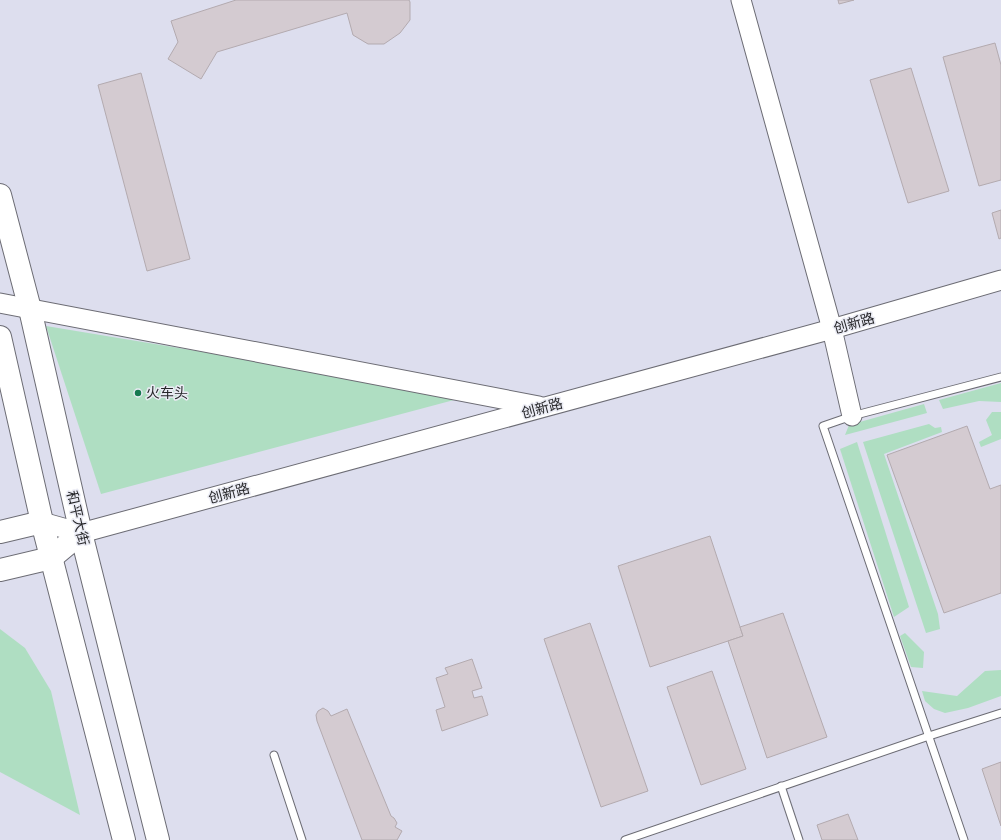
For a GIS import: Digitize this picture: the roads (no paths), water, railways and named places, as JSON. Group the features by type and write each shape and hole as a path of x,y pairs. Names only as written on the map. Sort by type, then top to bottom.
{"main road":[{"name":"和平大街","path":"0,196 30,308 81,533 158,840"},
{"path":"0,337 42,522 124,840"},
{"path":"0,532 42,522"},
{"path":"0,570 51,558 81,533"}],"street":[{"path":"741,0 832,329 852,416"},
{"name":"创新路","path":"81,533 832,329 1001,280"},
{"path":"0,304 30,308 544,407"},
{"path":"42,522 81,533"}],"lane":[{"path":"964,840 824,426 852,416 1001,377"},
{"path":"625,840 928,736 1001,713"},
{"path":"274,755 302,840"},
{"path":"781,786 799,840"}],"place":[{"name":"火车头","path":"138,393"}]}
